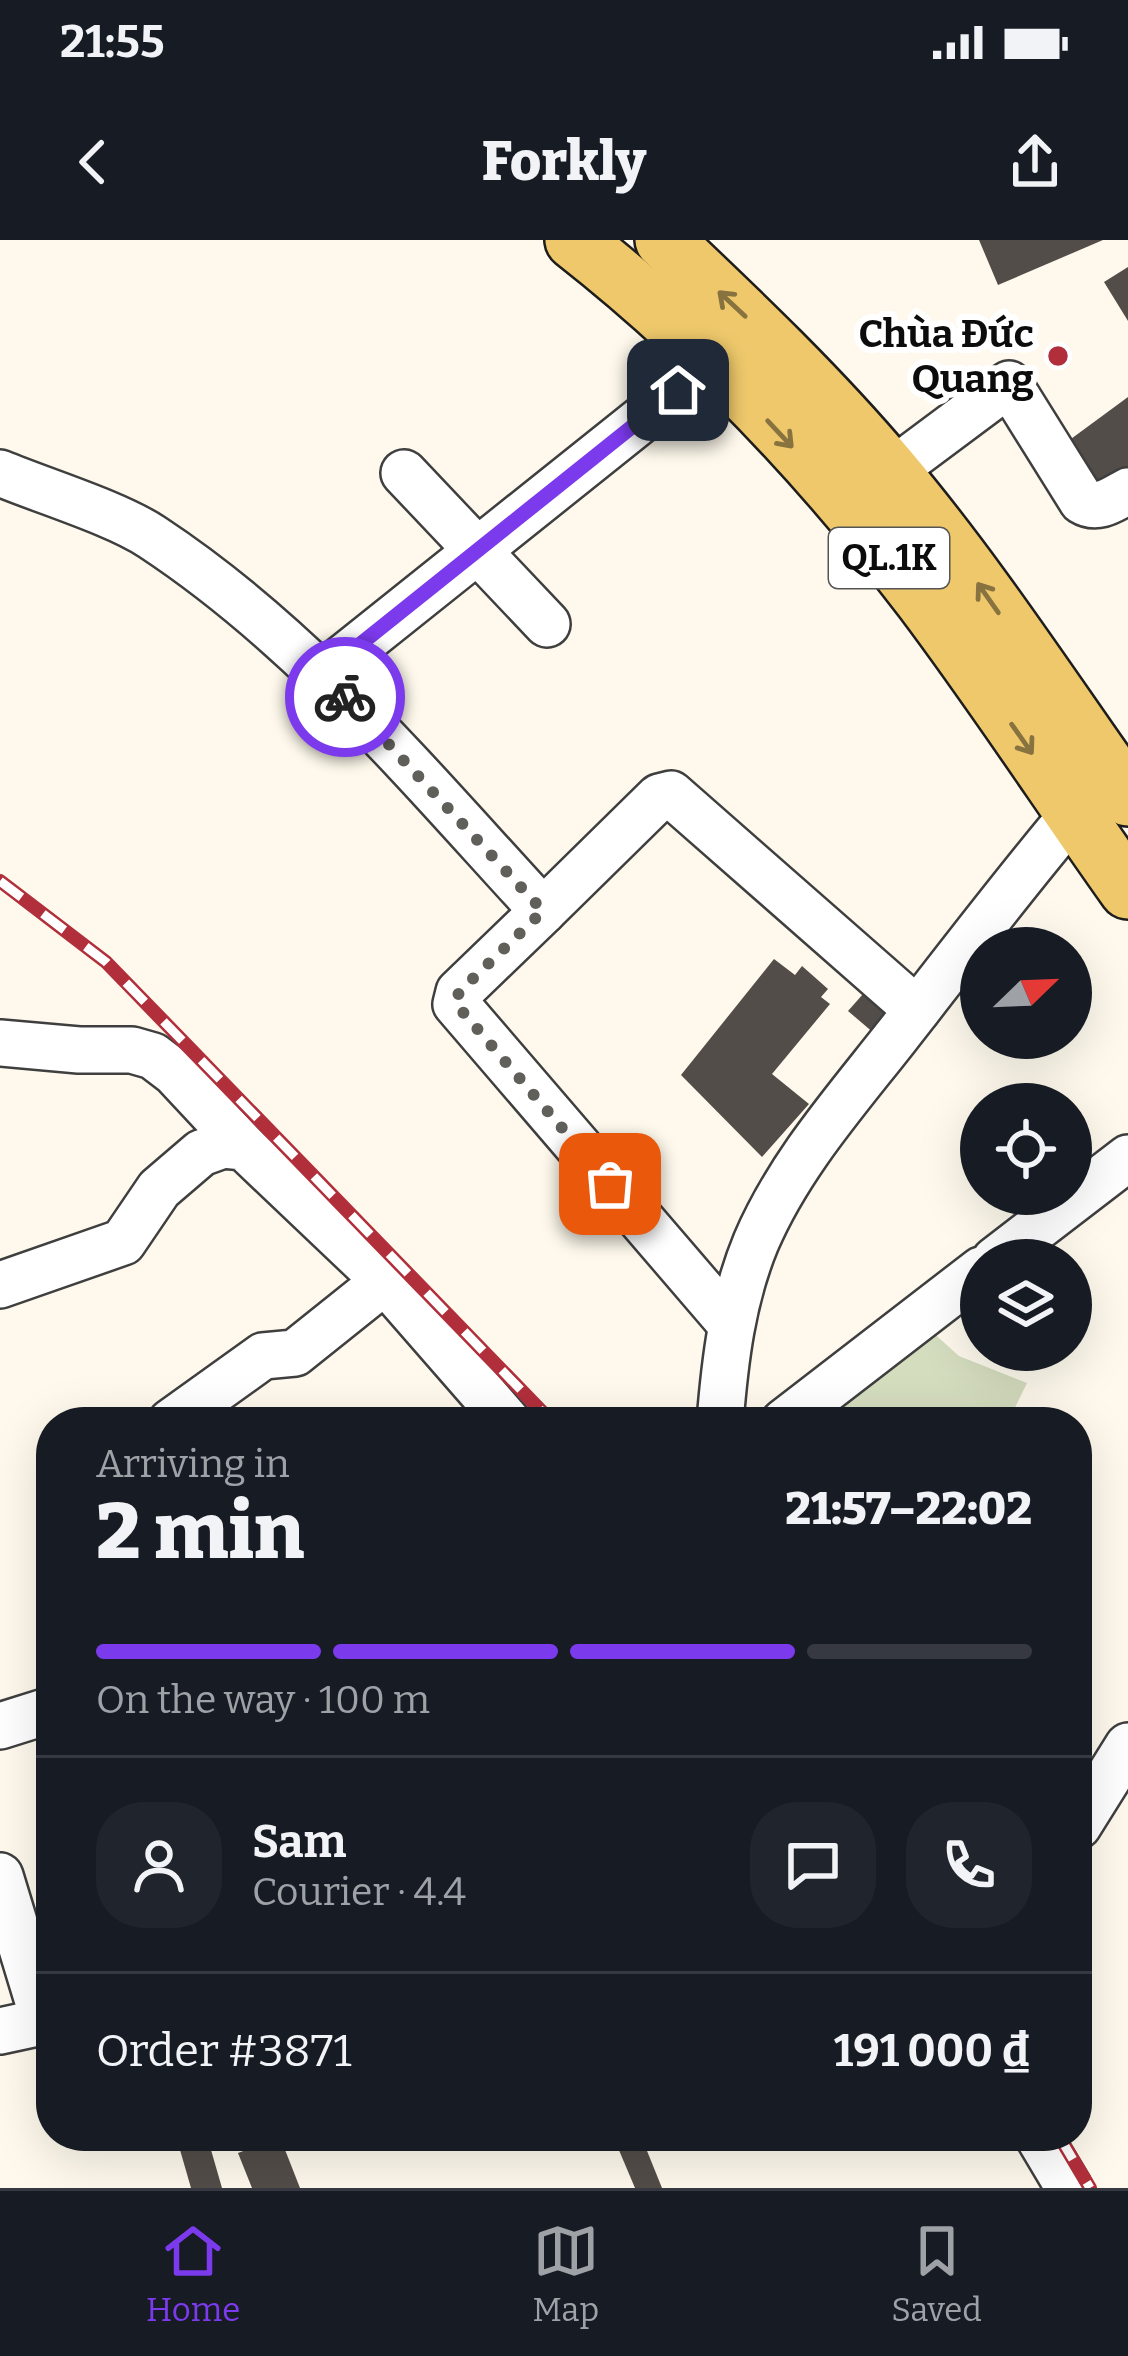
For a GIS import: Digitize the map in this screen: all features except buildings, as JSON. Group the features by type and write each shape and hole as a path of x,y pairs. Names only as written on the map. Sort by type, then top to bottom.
{"main road":[{"name":"QL.1K","path":"664,240 786,357 891,472 1128,796"},
{"name":"QL.1K","path":"582,242 773,426 921,597 1128,890"}],"street":[{"path":"323,674 711,364"},
{"path":"891,472 1009,384 1082,501 1102,505 1128,490"},
{"path":"0,473 149,535 323,674 543,911"},
{"path":"404,473 548,624"},
{"path":"730,1323 456,1004 459,992 659,797 671,794 917,1010"},
{"path":"722,1407 730,1323 755,1244 786,1184 972,935 1074,813"},
{"path":"0,1043 132,1050 153,1056 385,1280 495,1407"},
{"path":"0,1285 123,1242 159,1189 201,1153 223,1144 244,1147"},
{"path":"1021,1239 1128,1157"},
{"path":"192,1407 263,1357 287,1357 295,1352 385,1280"},
{"path":"803,1407 960,1286"},
{"path":"0,1726 36,1715"},
{"path":"1092,1804 1128,1746"},
{"path":"0,1876 32,2024"},
{"path":"1047,2151 1069,2188"}],"green space":[{"path":"928,1328 960,1356 960,1371 997,1371 1027,1383 1015,1407 831,1407"}],"railway":[{"path":"0,881 106,962 537,1407"},
{"path":"1068,2151 1090,2188"}],"way so far":[{"path":"345,697 543,911 459,992 456,1004 610,1184"}],"place":[{"name":"Chùa Đức Quang","path":"1058,356"}],"route":[{"path":"345,697 323,674 678,390"}]}
